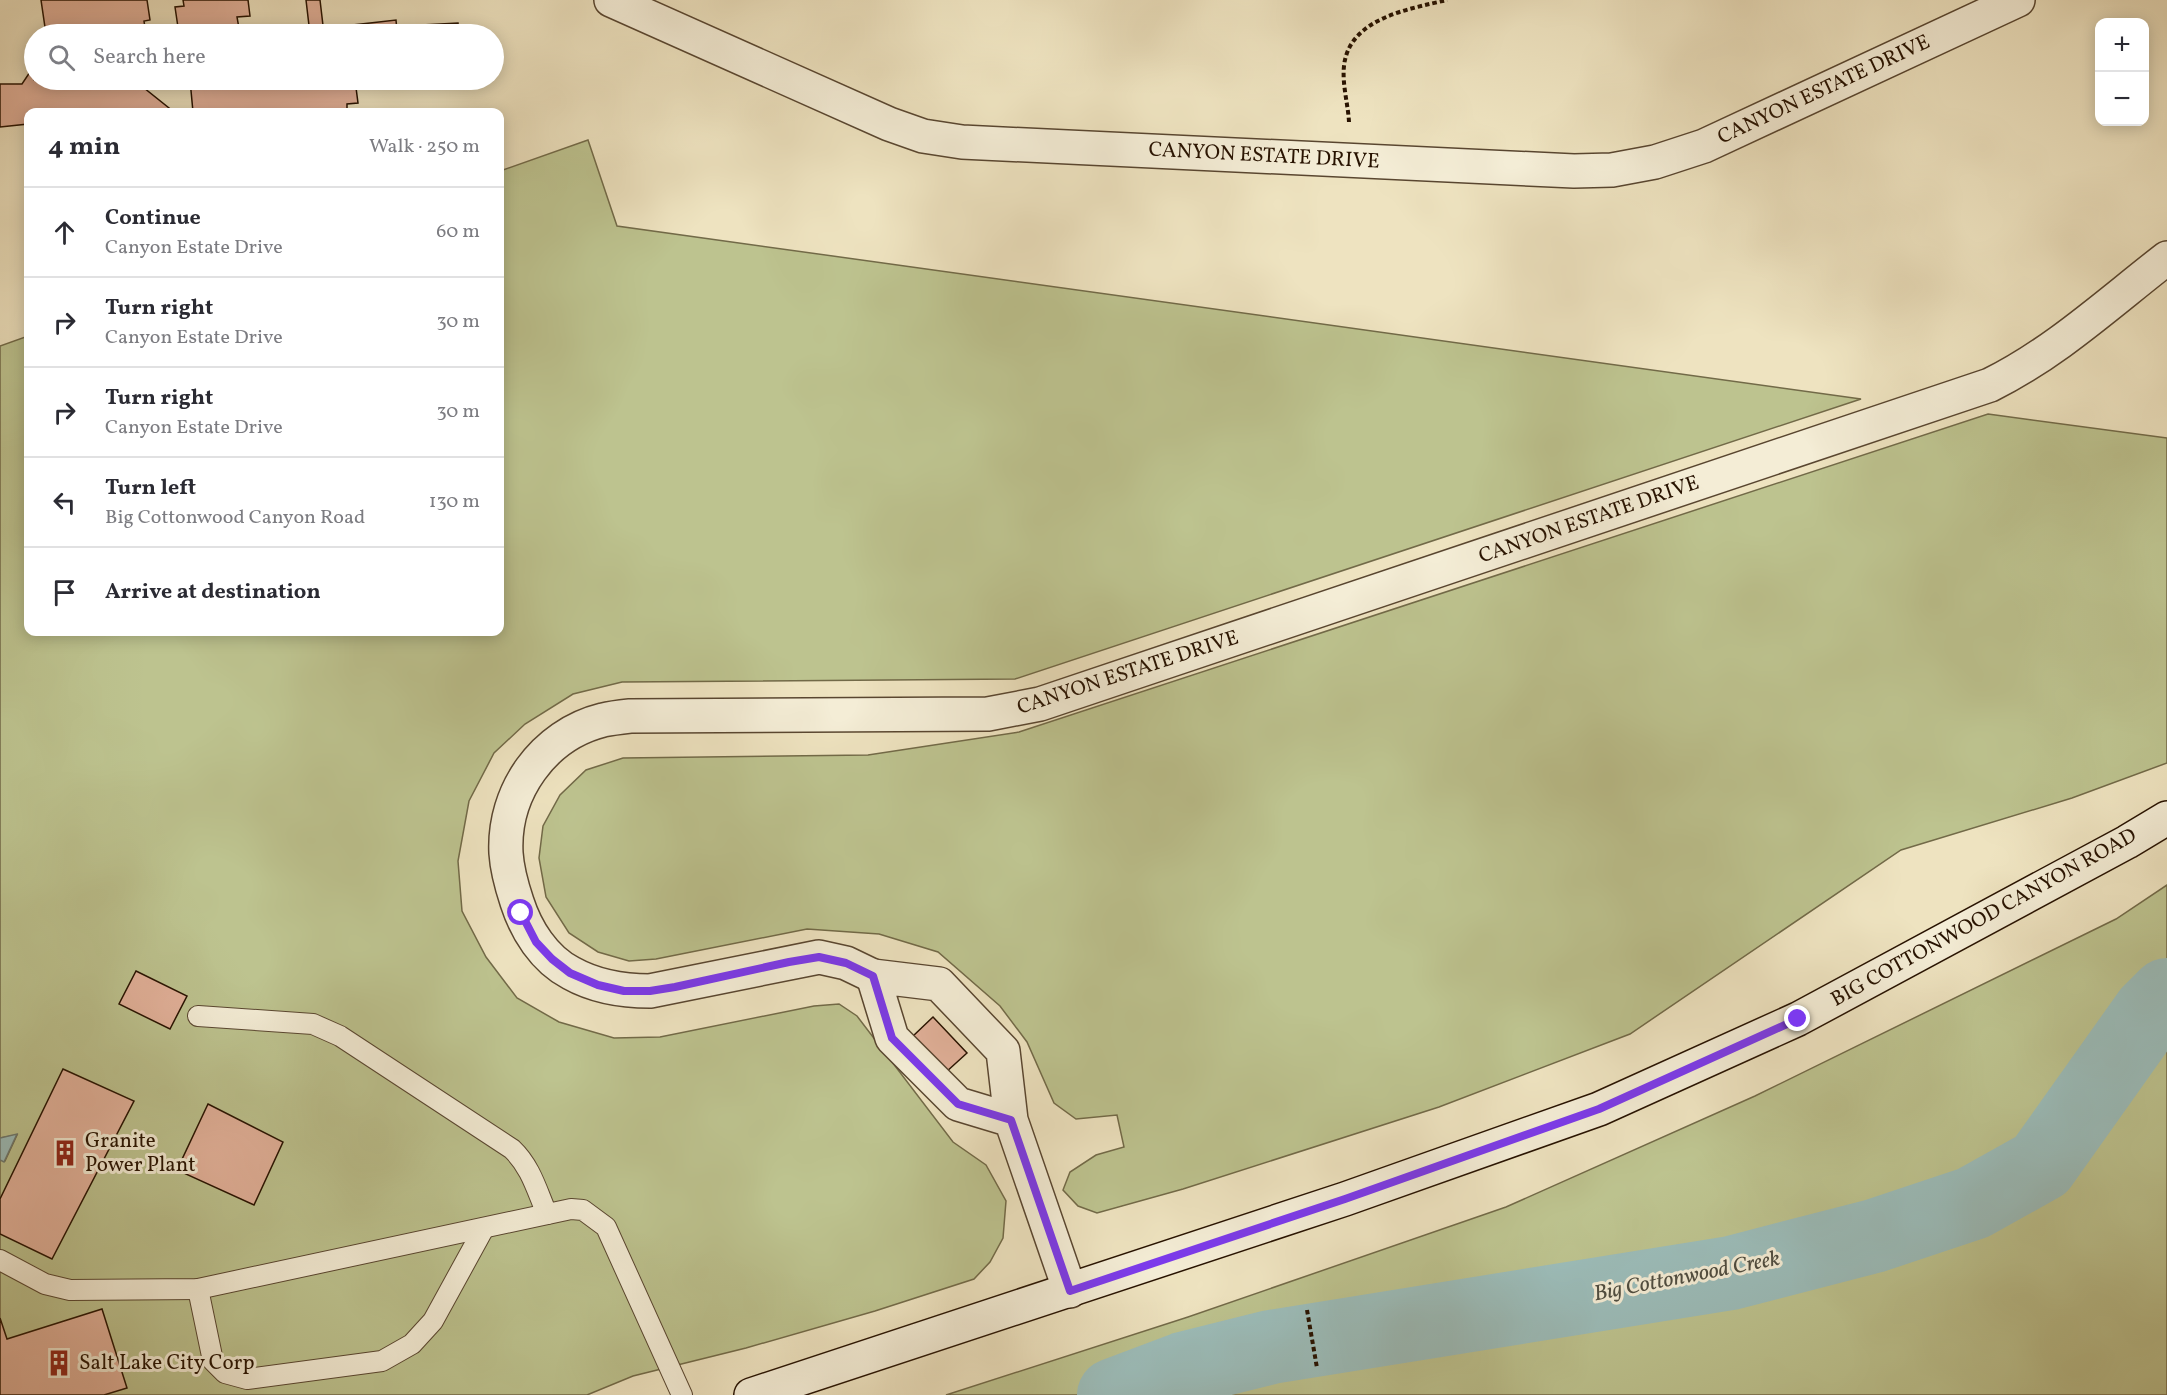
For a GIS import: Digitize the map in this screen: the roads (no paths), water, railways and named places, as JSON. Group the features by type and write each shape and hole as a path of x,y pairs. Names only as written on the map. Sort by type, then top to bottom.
{"street":[{"name":"CANYON ESTATE DRIVE","path":"611,0 879,119 923,136 962,142 1574,171 1612,170 1655,162 1704,146 2018,0"},
{"name":"CANYON ESTATE DRIVE","path":"1070,1291 1011,1120 1003,1051 939,984 873,976 846,963 819,957 650,991 624,991 598,985 570,973 552,959 536,942 521,913 512,887 506,853 513,800 527,772 548,748 571,733 602,720 630,716 988,714 1040,704 1981,388 2019,370 2167,258"},
{"name":"BIG COTTONWOOD CANYON ROAD","path":"751,1395 1334,1203 1599,1109 1798,1019 2127,842 2167,818"},
{"path":"873,976 892,1038 958,1104 1011,1120"}],"lane":[{"path":"198,1016 313,1024 340,1036 512,1149 528,1169 547,1214"},
{"path":"0,1260 45,1284 70,1290 198,1289 547,1214 572,1209 583,1210 606,1227 682,1395"},
{"path":"198,1289 213,1361 225,1373 247,1379 382,1361 412,1344 434,1321 484,1228"}],"water":[{"path":"17,1134 4,1162 0,1160 0,1138"}],"waterway":[{"name":"Big Cottonwood Creek","path":"1114,1395 1183,1369 1271,1347 1731,1273 1874,1236 1973,1203 2041,1165 2149,1013 2167,995"}],"place":[{"name":"Granite Power Plant","path":"65,1153"},
{"name":"Salt Lake City Corp","path":"59,1363"}]}
